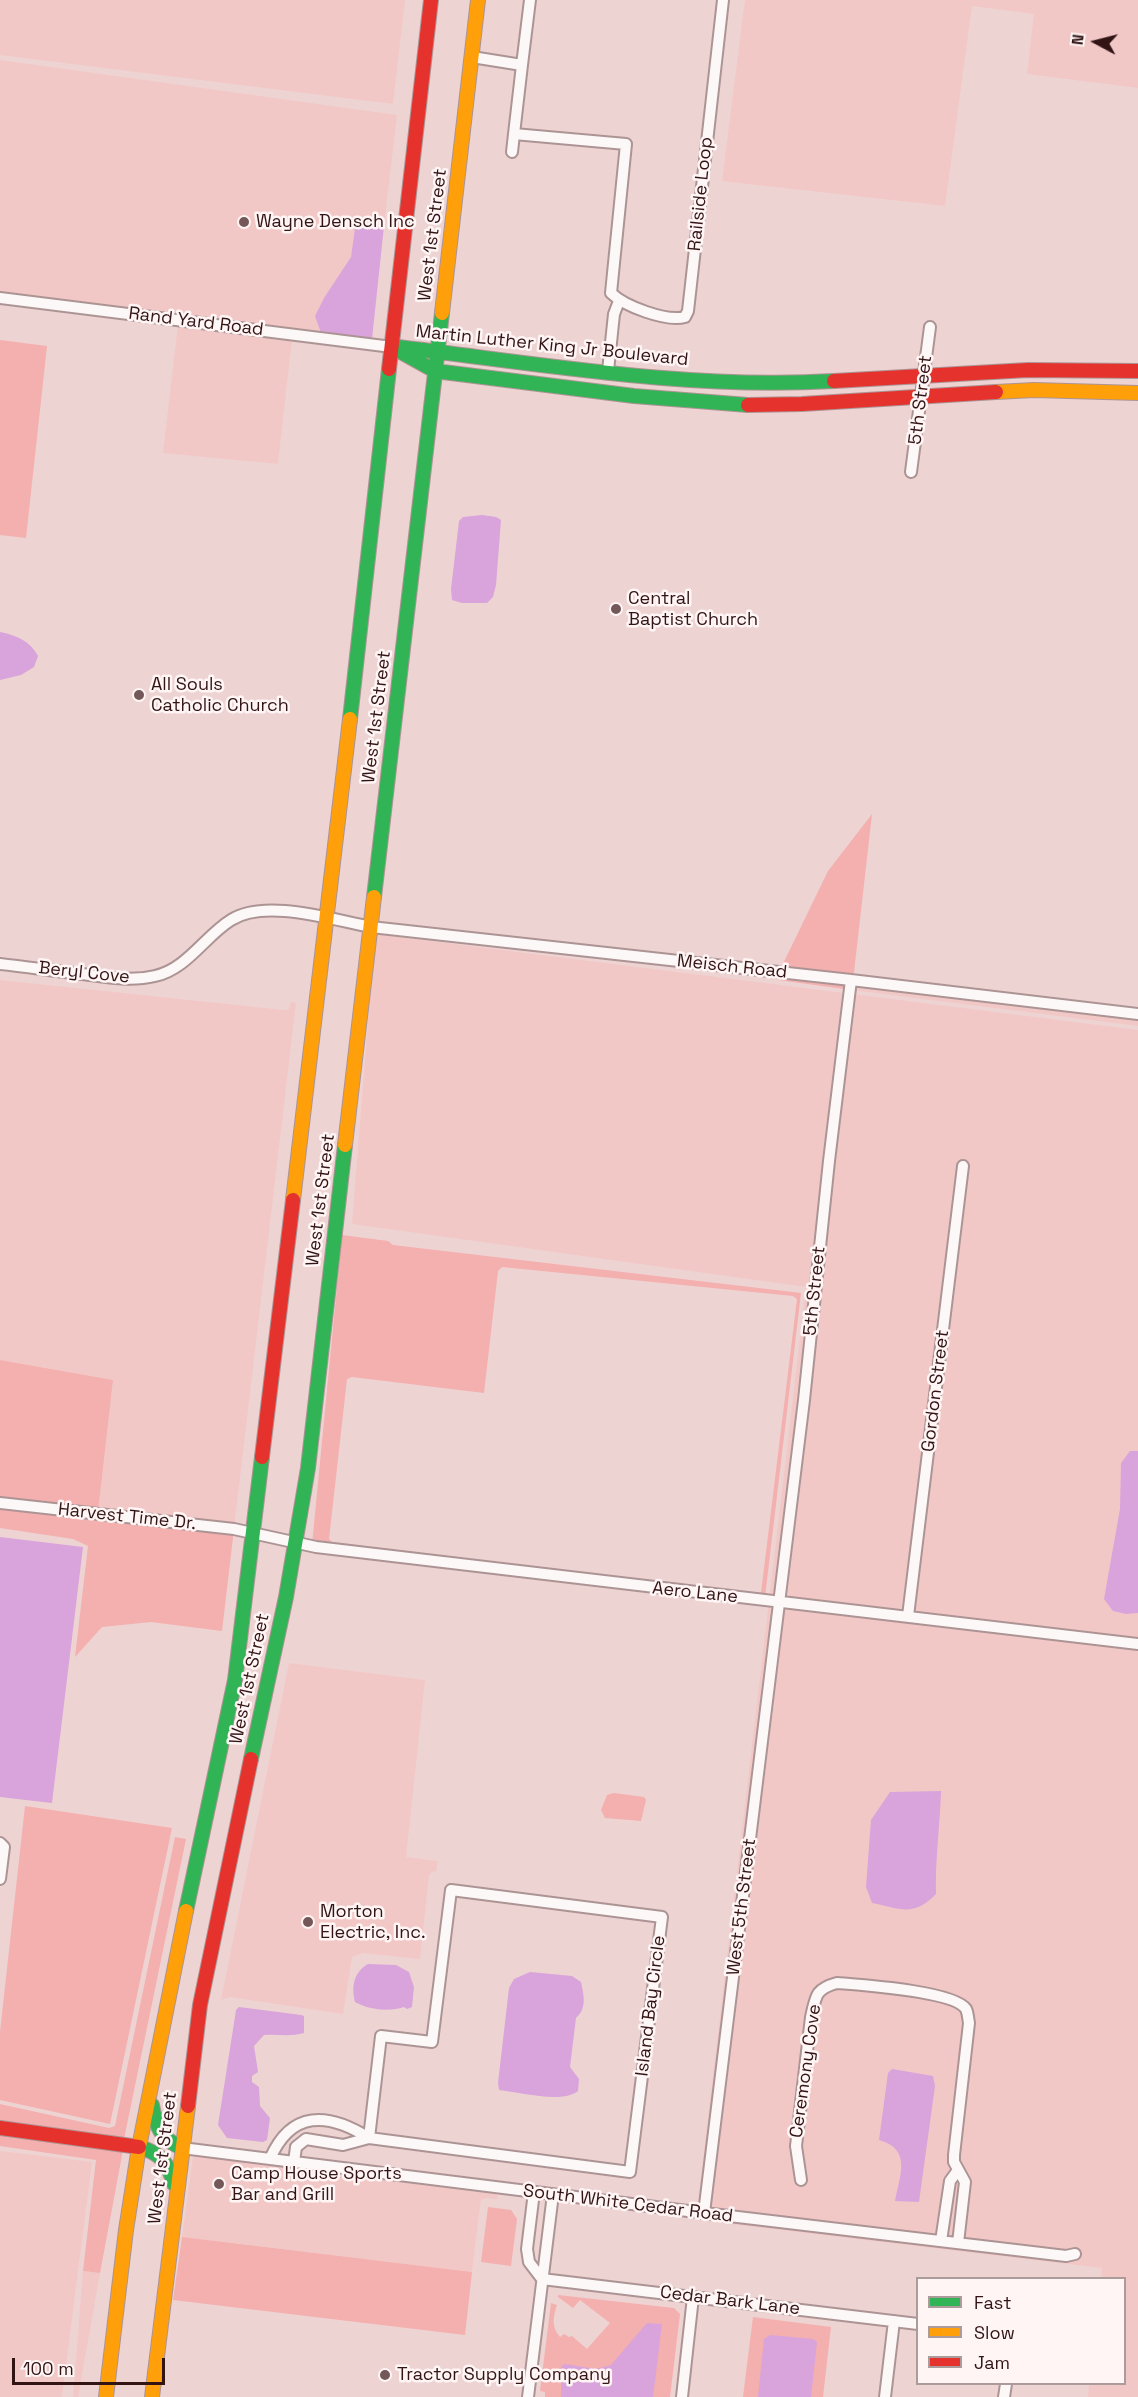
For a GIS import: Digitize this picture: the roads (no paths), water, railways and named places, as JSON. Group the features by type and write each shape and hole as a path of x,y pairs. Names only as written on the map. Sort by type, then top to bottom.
{"main road":[{"name":"West 1st Street","path":"106,2397 126,2230 139,2147 171,1982 230,1713 254,1533 327,918 431,0"},
{"name":"West 1st Street","path":"152,2397 200,2005 212,1940 271,1674 295,1542 318,1384 478,0"},
{"name":"Martin Luther King Jr Boulevard","path":"392,347 728,382 823,382 1038,370 1138,371"},
{"name":"Martin Luther King Jr Boulevard","path":"392,347 435,371 634,396 732,405 802,404 1034,390 1138,393"},
{"path":"150,2092 155,2126 161,2137 182,2148"},
{"path":"0,2128 139,2147 161,2154 167,2162 176,2193"}],"street":[{"path":"512,152 530,0"},
{"name":"Railside Loop","path":"619,301 629,303 648,314 675,319 685,317 688,311 723,0"},
{"path":"472,57 522,64"},
{"path":"514,134 626,144 610,293 619,301 614,315 608,371"},
{"name":"Rand Yard Road","path":"0,298 392,347"},
{"name":"5th Street","path":"911,472 930,327"},
{"name":"Beryl Cove","path":"0,964 130,980 157,976 178,965 232,919 254,911 269,910 327,918"},
{"name":"Meisch Road","path":"327,918 370,927 1138,1014"},
{"name":"5th Street","path":"778,1601 804,1400 851,980"},
{"name":"Gordon Street","path":"908,1616 963,1166"},
{"name":"Harvest Time Dr.","path":"0,1503 254,1533"},
{"name":"Aero Lane","path":"254,1533 315,1547 1138,1644"},
{"name":"West 5th Street","path":"704,2213 738,1950 778,1601"},
{"path":"0,1843 4,1848 0,1879"},
{"name":"Island Bay Circle","path":"270,2159 278,2140 288,2130 308,2121 343,2124 369,2138 630,2172 662,1917 451,1890 432,2042 381,2036 369,2138"},
{"name":"Ceremony Cove","path":"801,2180 796,2146 811,2017 816,1996 823,1987 837,1983 931,1994 960,2004 966,2008 969,2023 954,2155 958,2170 965,2182 958,2243"},
{"name":"Island Bay Circle","path":"294,2162 296,2147 306,2139 343,2145 369,2138"},
{"name":"South White Cedar Road","path":"182,2148 1066,2256 1075,2254"},
{"name":"Ceremony Cove","path":"941,2241 950,2181 958,2170"},
{"path":"534,2192 527,2249 530,2262 542,2279"},
{"path":"528,2397 553,2194"},
{"path":"947,2200 963,2201"},
{"name":"Cedar Bark Lane","path":"542,2279 916,2324"},
{"path":"682,2397 693,2297"},
{"path":"885,2397 894,2321"}],"place":[{"name":"Wayne Densch Inc","path":"244,222"},
{"name":"Central Baptist Church","path":"616,609"},
{"name":"All Souls Catholic Church","path":"139,695"},
{"name":"Morton Electric, Inc.","path":"308,1922"},
{"name":"Camp House Sports Bar and Grill","path":"219,2184"},
{"name":"Tractor Supply Company","path":"385,2375"}]}
